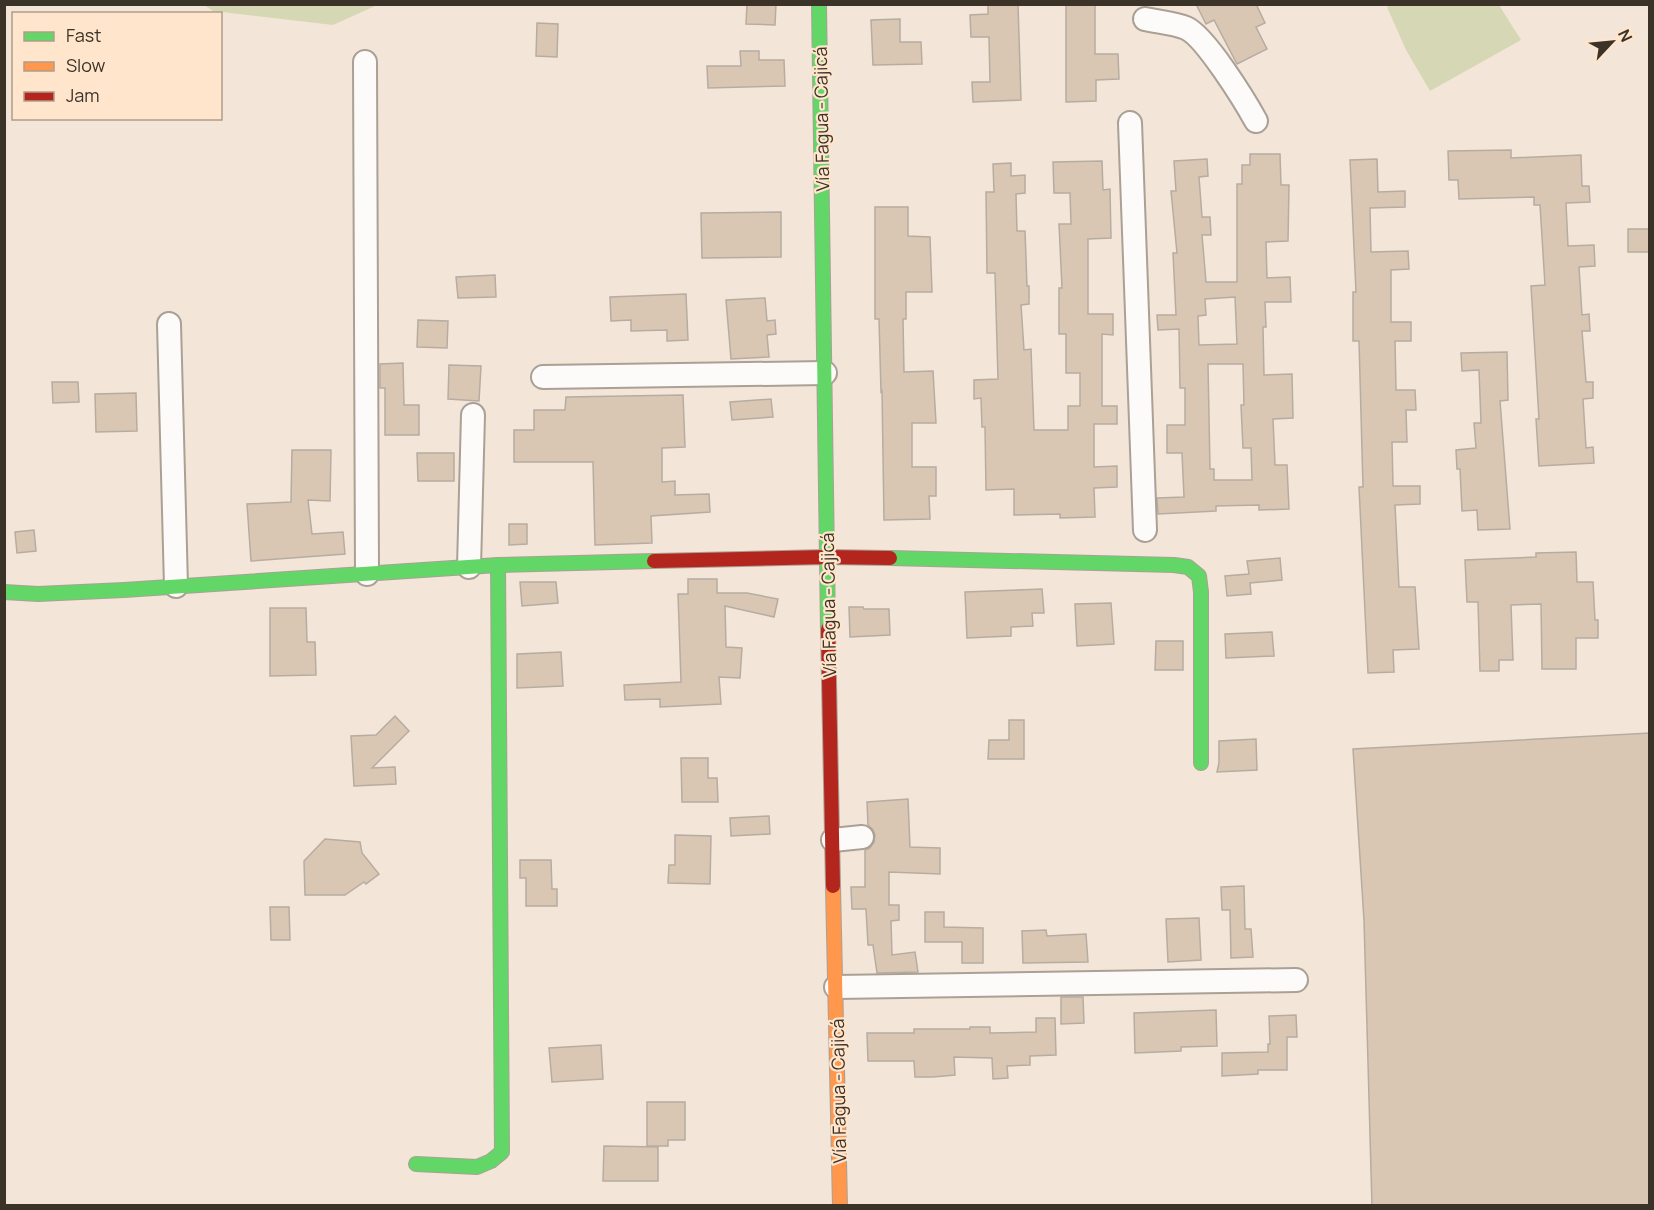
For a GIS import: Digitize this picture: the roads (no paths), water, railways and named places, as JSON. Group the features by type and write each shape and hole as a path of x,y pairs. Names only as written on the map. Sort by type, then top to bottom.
{"street":[{"name":"Vía Fagua - Cajicá","path":"819,4 826,557 840,1206"},
{"path":"1145,19 1188,28 1209,50 1242,96 1256,121"},
{"path":"365,62 368,574"},
{"path":"1130,123 1144,530"},
{"path":"169,324 176,586"},
{"path":"543,377 825,373"},
{"path":"469,567 473,415"},
{"path":"4,592 38,594 96,591 498,565 826,557 1174,565 1188,567 1199,576 1201,592 1201,763"},
{"path":"416,1164 477,1167 491,1161 502,1152 498,565"},
{"path":"833,840 862,837"},
{"path":"836,987 1296,980"}]}
